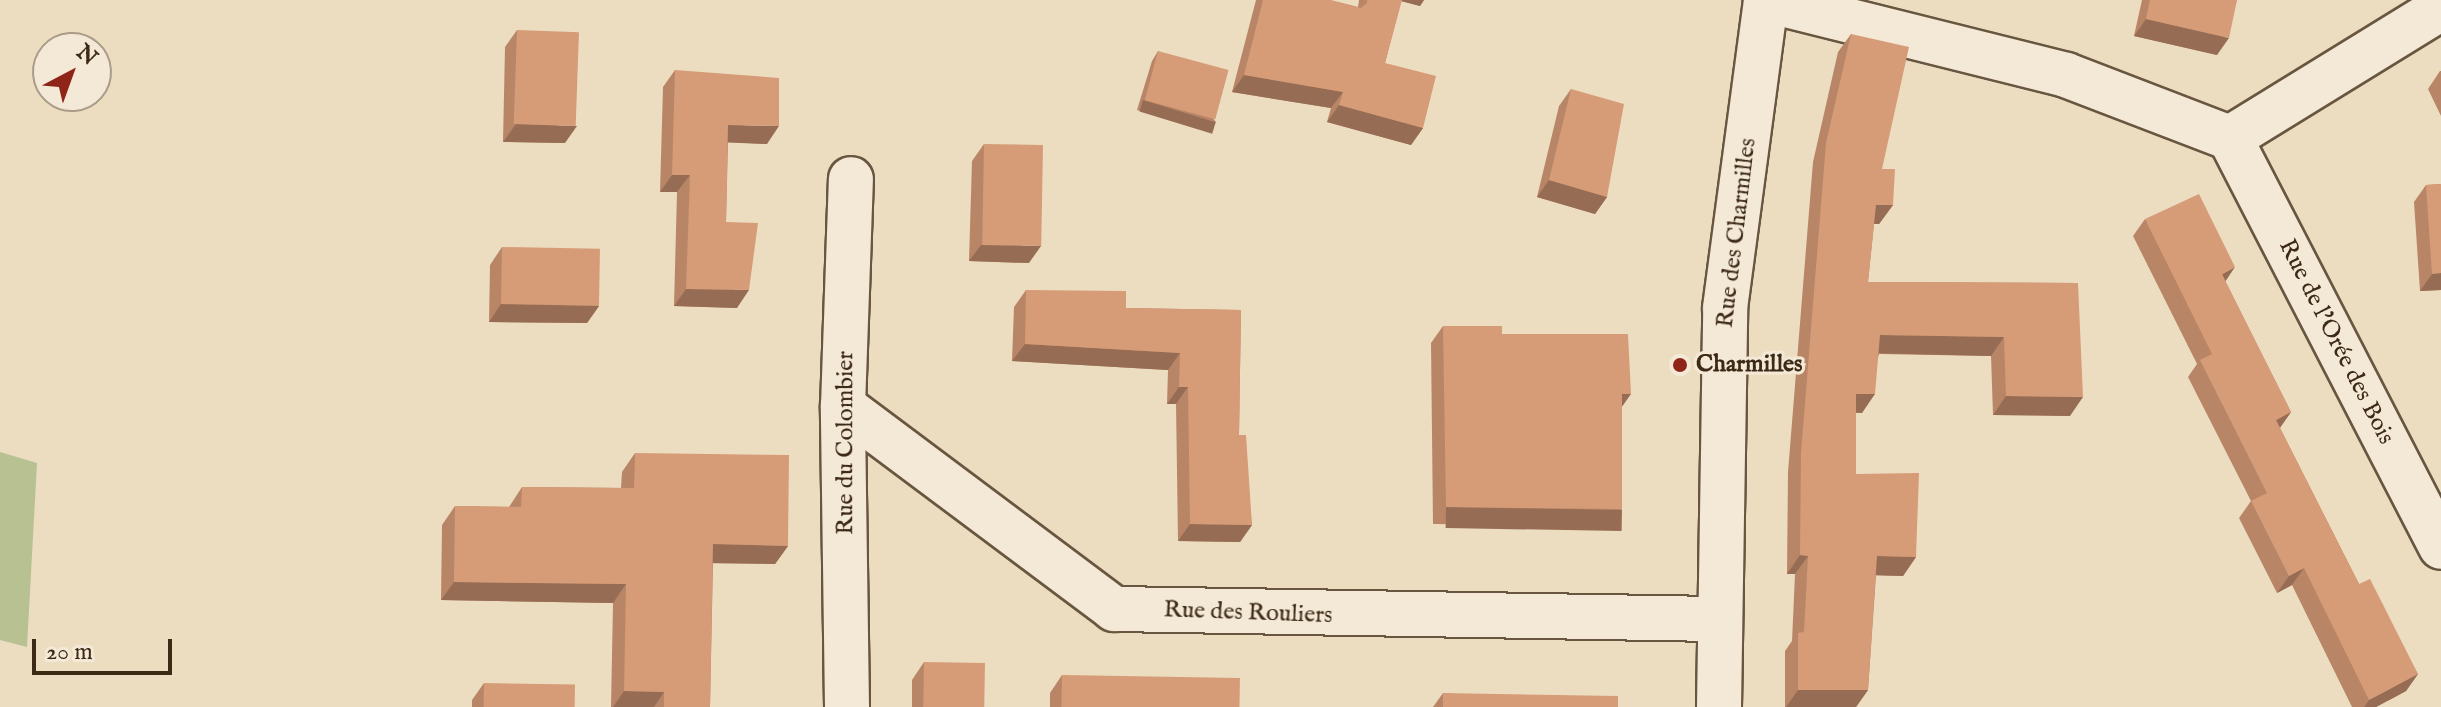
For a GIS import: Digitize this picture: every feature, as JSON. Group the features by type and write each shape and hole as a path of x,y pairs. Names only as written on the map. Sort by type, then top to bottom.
{"street":[{"path":"1766,0 2066,75 2230,138 2441,8"},
{"name":"Rue des Charmilles","path":"1719,707 1725,308 1766,0"},
{"name":"Rue de l'Orée des Bois","path":"2230,138 2441,547"},
{"name":"Rue du Colombier","path":"847,707 843,406 851,179"},
{"name":"Rue des Rouliers","path":"843,406 1114,609 1720,619"}],"green space":[{"path":"0,452 37,463 27,647 0,640"}],"building":[{"path":"1263,0 1330,0 1361,8 1367,0 1402,0 1385,63 1436,76 1423,128 1339,105 1343,92 1244,75"},
{"path":"2150,0 2237,0 2229,38 2146,19"},
{"path":"517,30 579,32 576,126 514,124"},
{"path":"1851,34 1909,47 1882,169 1895,169 1893,205 1876,205 1868,282 2078,283 2083,397 2006,396 2004,337 1880,335 1875,394 1856,394 1856,474 1919,473 1916,557 1877,556 1868,690 1798,690 1798,633 1804,632 1808,556 1800,555 1801,453 1826,143"},
{"path":"1158,51 1229,70 1215,119 1145,100"},
{"path":"675,70 779,78 779,126 728,125 726,222 758,223 749,290 686,289 690,175 672,175"},
{"path":"1571,89 1624,104 1607,197 1549,180"},
{"path":"984,144 1043,145 1041,246 982,245"},
{"path":"2441,184 2441,273 2432,274 2426,185"},
{"path":"2199,194 2235,267 2222,274 2291,412 2276,420 2359,584 2370,579 2418,674 2369,700 2304,568 2289,576 2251,501 2267,493 2200,360 2212,354 2145,219"},
{"path":"502,247 600,249 599,306 501,304"},
{"path":"1026,290 1126,291 1126,308 1241,310 1239,435 1246,435 1252,525 1190,524 1188,387 1179,387 1180,353 1025,344"},
{"path":"1443,326 1502,326 1502,334 1628,334 1631,394 1622,394 1622,509 1446,507"},
{"path":"635,453 789,455 788,546 713,544 710,707 664,707 664,692 624,691 626,584 454,582 455,506 521,507 522,487 634,488"},
{"path":"924,662 985,663 984,707 923,707"},
{"path":"1062,675 1240,678 1239,707 1061,707"},
{"path":"484,683 575,685 575,707 484,707"},
{"path":"1443,693 1618,696 1618,707 1443,707"}],"place":[{"name":"Charmilles","path":"1680,365"}]}
